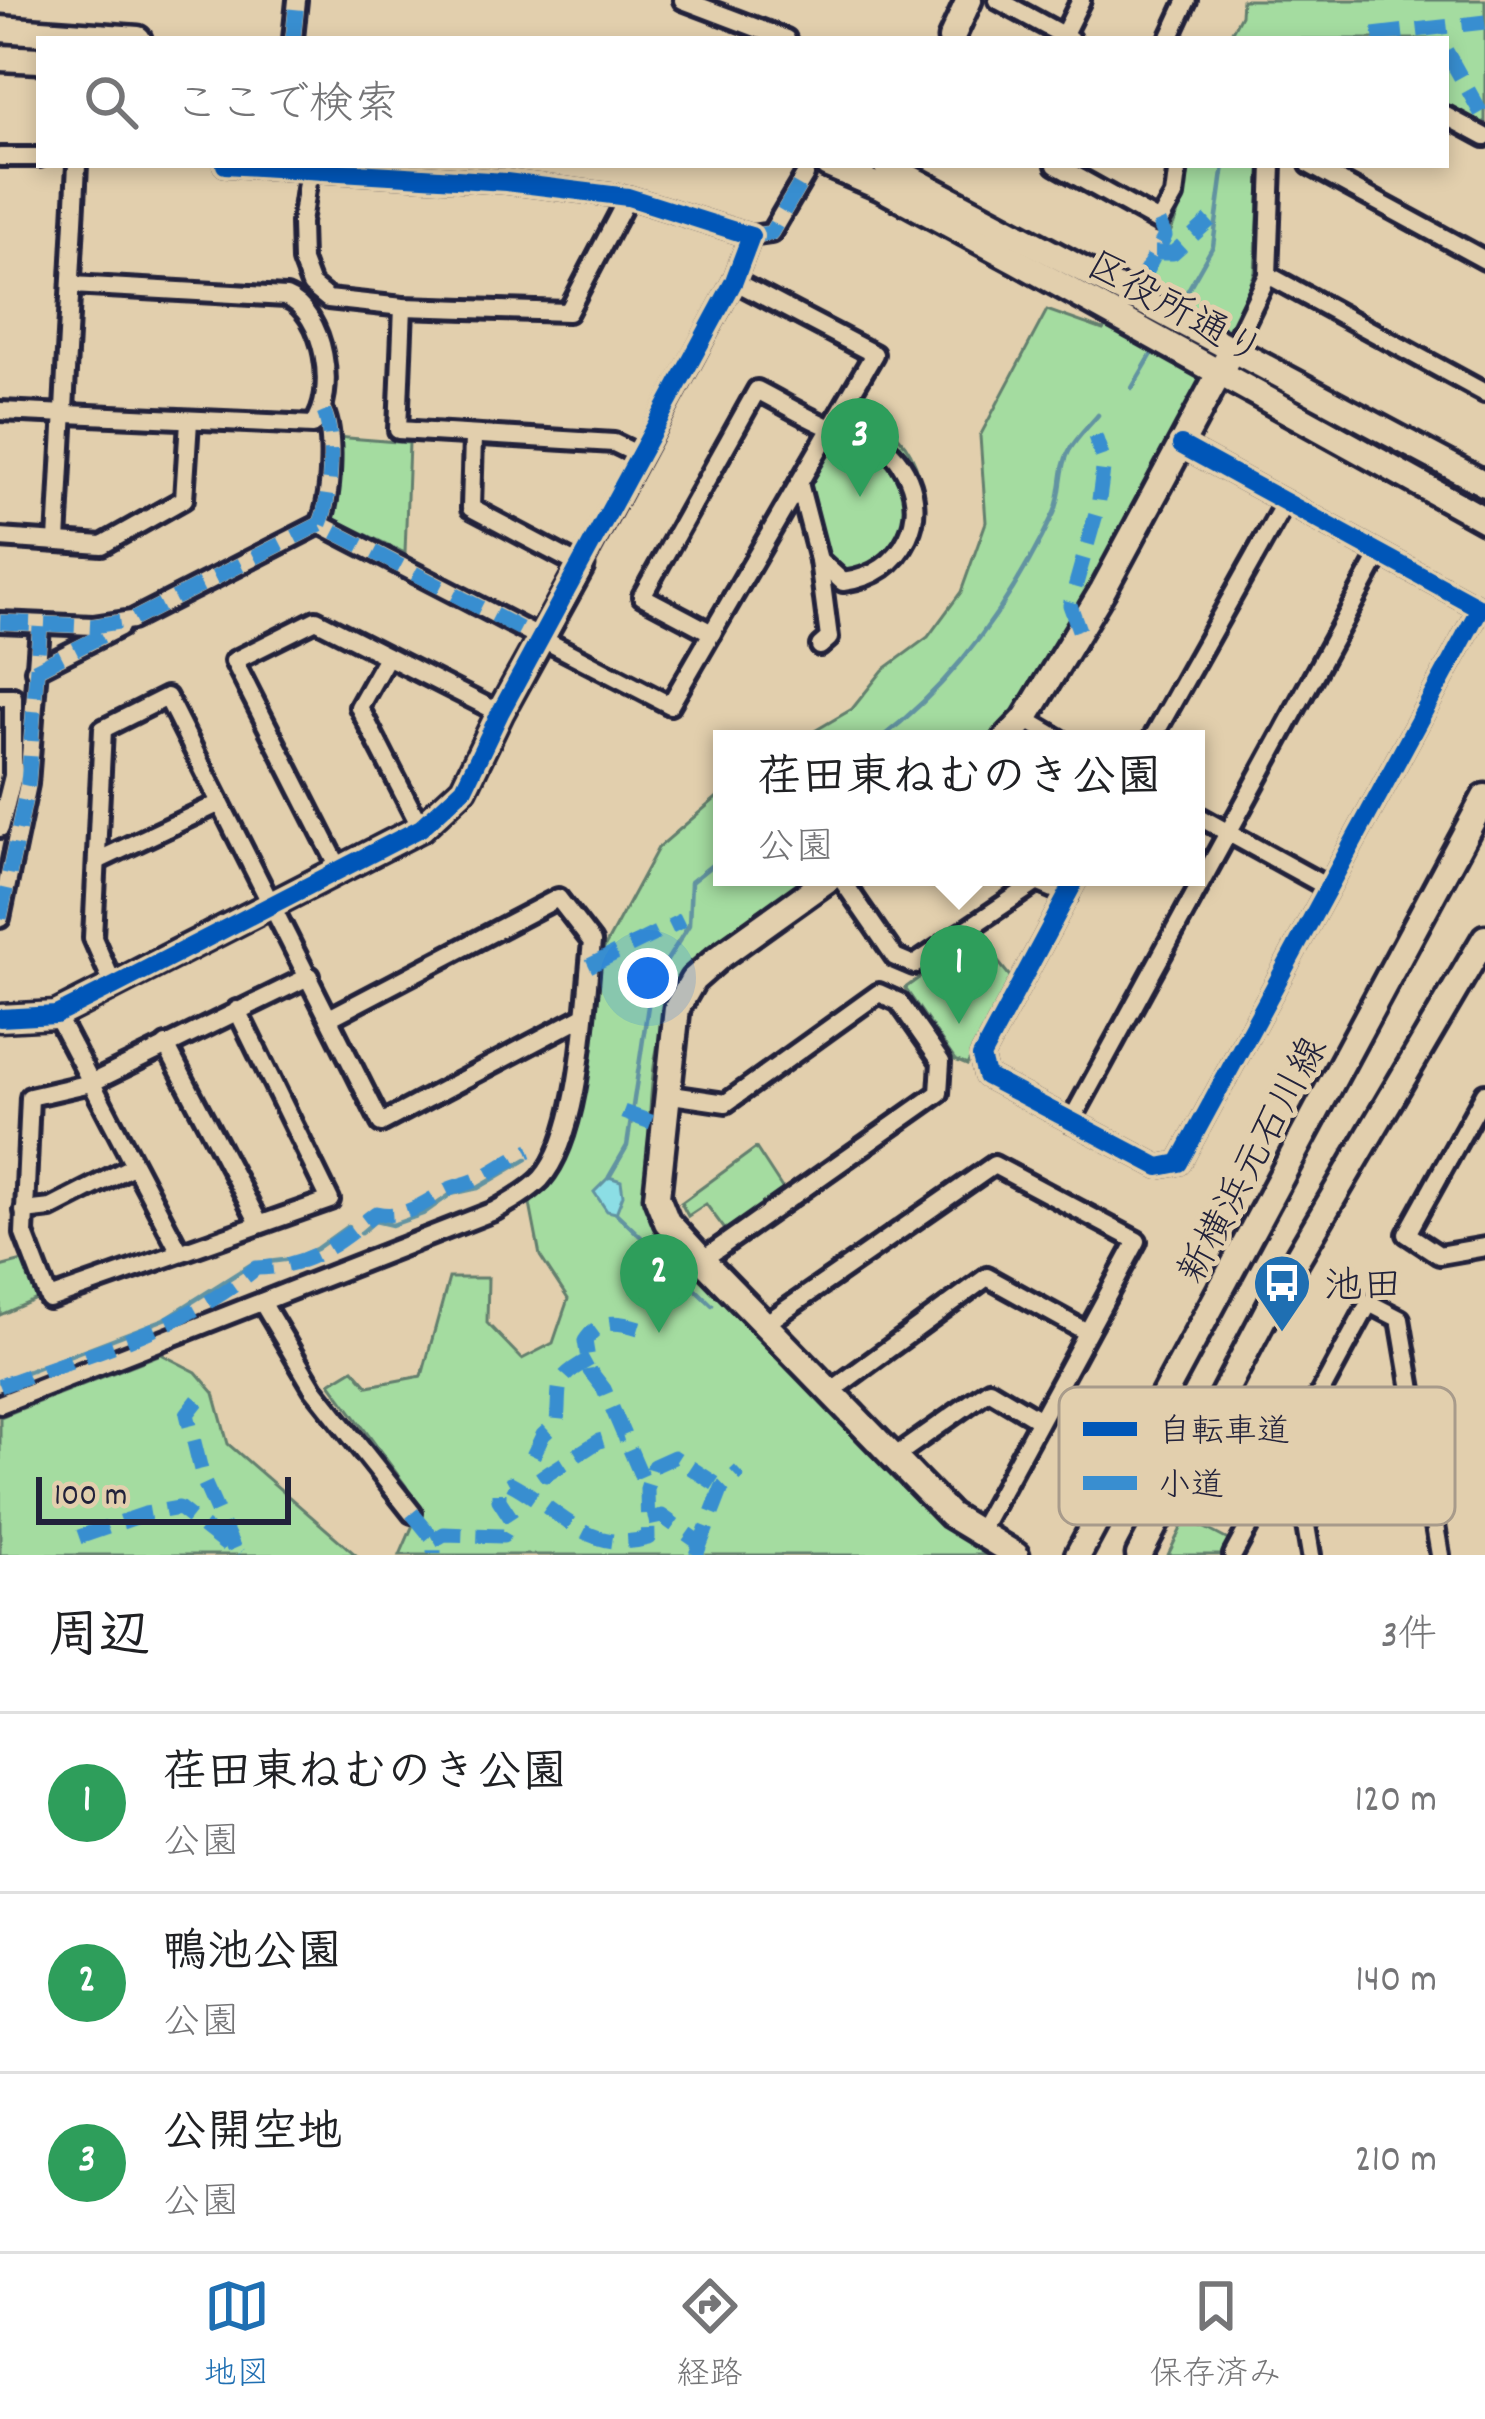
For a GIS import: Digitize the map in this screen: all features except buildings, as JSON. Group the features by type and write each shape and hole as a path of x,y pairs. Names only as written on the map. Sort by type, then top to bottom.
{"street":[{"path":"294,29 297,0"},
{"path":"683,0 778,36"},
{"path":"952,36 969,0"},
{"path":"998,0 1065,36"},
{"path":"1067,36 1081,0"},
{"path":"1169,36 1187,0"},
{"path":"0,29 97,36"},
{"path":"0,58 36,60"},
{"path":"1449,118 1485,137"},
{"path":"0,157 36,157"},
{"path":"57,541 77,168"},
{"path":"628,197 568,312 403,307 328,299 311,285 302,261 299,168 506,182 628,197 751,236 771,233 817,170"},
{"path":"1061,168 1160,222 1174,196 1178,168"},
{"path":"1015,730 1102,590 1268,275 1272,168"},
{"path":"1316,168 1485,260"},
{"name":"区役所通り","path":"817,170 886,171 1226,361 1485,484"},
{"path":"0,1018 56,1015 421,828 464,788 734,281 751,236"},
{"path":"1268,275 1485,393"},
{"path":"320,524 670,705 874,354 734,281"},
{"path":"35,670 320,524 327,509 330,426 324,412 328,372 307,313 297,301 72,285"},
{"name":"区役所通り","path":"1116,302 1195,332 1256,382 1258,392 1485,520"},
{"path":"403,307 398,430 614,443 639,455"},
{"path":"712,633 642,596 757,390 833,428 866,435 886,447 901,463 916,503 902,550 863,580 843,582 818,560"},
{"path":"0,411 314,425 324,412"},
{"path":"0,538 102,544 184,499 188,421"},
{"path":"473,437 471,508 581,566"},
{"path":"1072,886 982,1058 986,1076 1159,1167 1179,1162 1480,608 1180,446"},
{"path":"799,483 818,560 829,638 820,646"},
{"path":"1158,730 1285,502"},
{"path":"1205,874 1380,554"},
{"path":"0,622 40,627 132,620"},
{"path":"341,872 234,661 316,620 500,713"},
{"path":"0,918 28,784 40,627"},
{"path":"387,657 359,707 421,828"},
{"path":"0,697 13,697 13,776 0,828"},
{"path":"114,986 93,938 104,729 167,697 381,1123 584,1016"},
{"path":"1025,719 1044,730"},
{"name":"新横浜元石川線","path":"1168,1387 1485,796"},
{"path":"97,861 220,803"},
{"path":"1205,820 1328,887"},
{"path":"823,886 693,980 677,1008 657,1197 667,1222 702,1260 950,1515 1016,1555"},
{"path":"842,886 895,957 914,965 1031,886"},
{"path":"1047,886 1068,895"},
{"path":"1071,1121 1199,886"},
{"path":"0,1404 494,1211 541,1178 567,1134 592,942 558,898 331,1016"},
{"path":"1227,1387 1275,1296 1485,938"},
{"path":"237,1010 330,1200 49,1299 24,1234 30,1097 91,1083 237,1010 310,976"},
{"path":"665,1094 726,1103 879,993 899,1003 941,1062 939,1093 702,1260"},
{"path":"56,1015 180,1252"},
{"path":"166,1045 259,1223"},
{"path":"1485,1093 1407,1234 1438,1255 1485,1246"},
{"path":"765,1324 994,1165 1137,1240 978,1534"},
{"path":"24,1211 51,1208 133,1166"},
{"path":"831,1390 988,1277 1085,1331"},
{"path":"262,1302 314,1388 412,1513"},
{"path":"1325,1387 1369,1304 1400,1319 1412,1387"},
{"path":"894,1457 989,1390 1038,1419"},
{"name":"新横浜元石川線","path":"1078,1555 1094,1525"},
{"path":"1139,1555 1155,1525"},
{"path":"1233,1555 1250,1525"},
{"path":"1306,1525 1311,1555"},
{"path":"1435,1525 1440,1555"}],"green space":[{"path":"1242,0 1485,0 1485,130 1449,112 1449,36 1230,36 1241,15"},
{"path":"1188,168 1261,168 1255,272 1235,326 1122,535 1014,719 1001,730 816,730 852,709 883,670 928,637 961,592 986,522 980,436 1047,310 1103,330 1160,254"},
{"path":"848,410 890,429 905,445 916,465 922,509 918,531 896,569 878,582 846,588 813,584 796,501"},
{"path":"336,437 409,443 405,553 332,518"},
{"path":"713,801 713,886 798,886 700,955 676,989 653,1074 648,1192 955,1530 990,1555 400,1555 419,1511 330,1383 353,1369 368,1386 422,1376 449,1278 488,1278 487,1323 522,1359 553,1343 568,1299 540,1256 530,1204 573,1141 602,952 658,848"},
{"path":"977,936 1012,979 967,1065 955,1060 905,988"},
{"path":"756,1148 784,1191 726,1231 706,1204 688,1216 681,1203"},
{"path":"26,1260 39,1298 0,1315 0,1267"},
{"path":"161,1354 196,1372 214,1393 228,1444 356,1555 0,1555 0,1417"},
{"path":"1183,1525 1199,1525 1230,1541 1222,1555 1168,1555"}],"water":[{"path":"609,1177 621,1181 623,1195 616,1213 607,1211 594,1192"}],"waterway":[{"path":"1176,311 1213,246 1224,168"},
{"path":"1132,388 1156,347"},
{"path":"891,730 958,665 1001,607 1054,513 1069,451 1098,415"},
{"path":"609,1177 627,1146 651,986 689,925 691,882 713,864"},
{"path":"361,1233 375,1221 392,1225 423,1214 451,1194 478,1188 527,1159"},
{"path":"616,1213 712,1305"},
{"path":"0,1382 165,1319 252,1264 292,1259 348,1226"}],"marked path":[{"path":"293,36 297,0"},
{"path":"1373,35 1485,22"},
{"path":"1449,56 1481,113"},
{"path":"751,236 771,233 805,175"},
{"path":"1155,253 1173,253 1210,220"},
{"path":"1139,284 1165,236 1159,222"},
{"path":"320,524 330,468 324,412"},
{"path":"1079,630 1070,605 1098,507 1104,462 1095,436"},
{"path":"0,622 93,626 132,620 320,524 542,640"},
{"path":"0,918 28,784 40,627"},
{"path":"35,670 115,629"},
{"path":"589,966 683,920"},
{"path":"623,1112 662,1126"},
{"path":"0,1386 166,1324 256,1268 307,1259 376,1213 412,1210 530,1151"},
{"path":"639,1328 609,1324 585,1341 590,1371 604,1389 647,1489"},
{"path":"590,1359 563,1378 557,1422 543,1435 533,1456 546,1475 599,1441 622,1434"},
{"path":"198,1400 187,1414 204,1482 234,1549"},
{"path":"434,1540 444,1534 503,1536 512,1520 499,1500 499,1489 510,1483 591,1535 627,1542 648,1538 647,1489 654,1466 674,1457 722,1488"},
{"path":"696,1555 722,1488 740,1471"},
{"path":"79,1537 145,1514 179,1508 239,1555"},
{"path":"412,1513 434,1540 434,1553"},
{"path":"648,1519 662,1516 701,1544"}],"cycle path":[{"path":"0,1018 56,1015 421,828 464,788 734,281 751,236 628,197 506,182 275,168"},
{"path":"1072,886 981,1057 986,1076 1159,1167 1179,1163 1480,608 1181,445"}],"place":[{"name":"公開空地","path":"860,497"},
{"name":"荏田東ねむのき公園","path":"959,1024"},
{"name":"鴨池公園","path":"659,1333"},
{"name":"池田","path":"1282,1334"}]}
